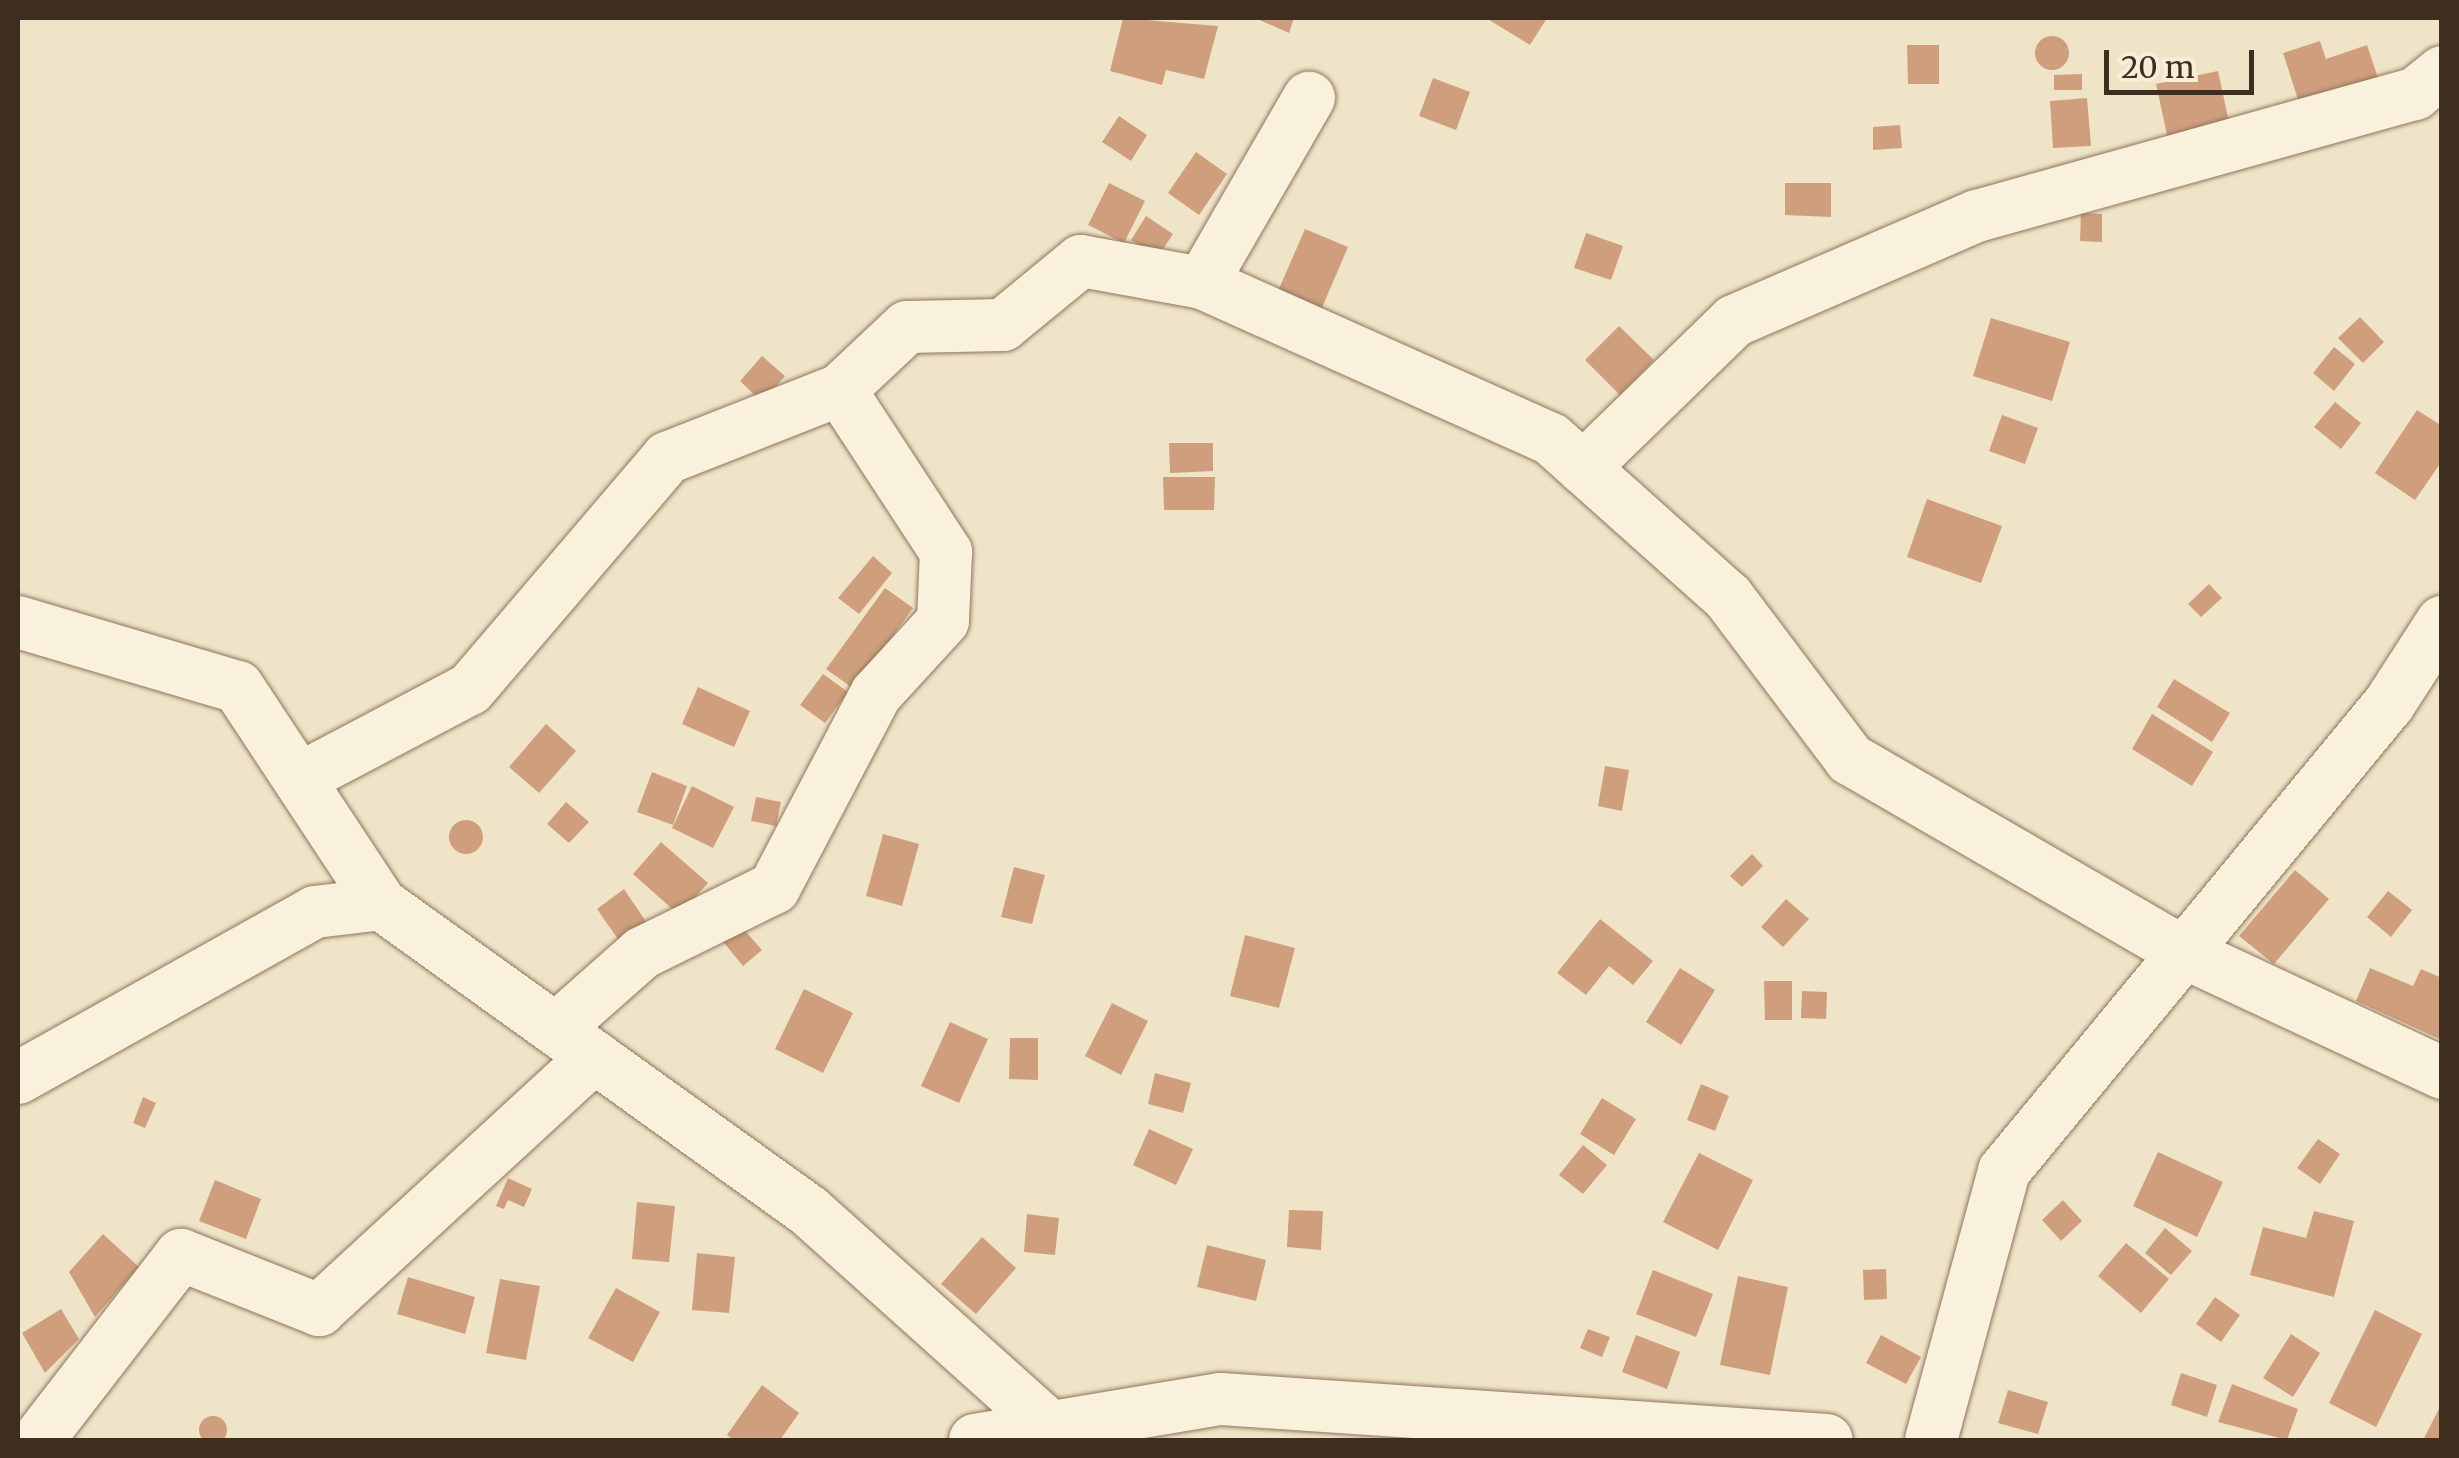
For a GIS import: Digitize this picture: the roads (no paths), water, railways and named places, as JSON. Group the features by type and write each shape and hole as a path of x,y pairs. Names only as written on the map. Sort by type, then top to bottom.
{"street":[{"path":"1583,468 1734,321 1978,216 2415,94 2442,72"},
{"path":"1202,283 1309,98"},
{"path":"299,779 470,689 667,458 840,390 907,327 1003,325 1081,261 1202,283 1551,439 1728,597 1850,759 2185,952 2442,1072"},
{"path":"38,1440 182,1255 319,1310 575,1044 642,953 774,888 876,694 943,621 946,552 840,390"},
{"path":"18,622 238,687 381,904 809,1210 1059,1436"},
{"path":"1932,1440 2004,1171 2390,704 2442,622"},
{"path":"18,1078 315,912 381,904"},
{"path":"976,1440 1059,1436 1221,1400 1826,1440"}]}
